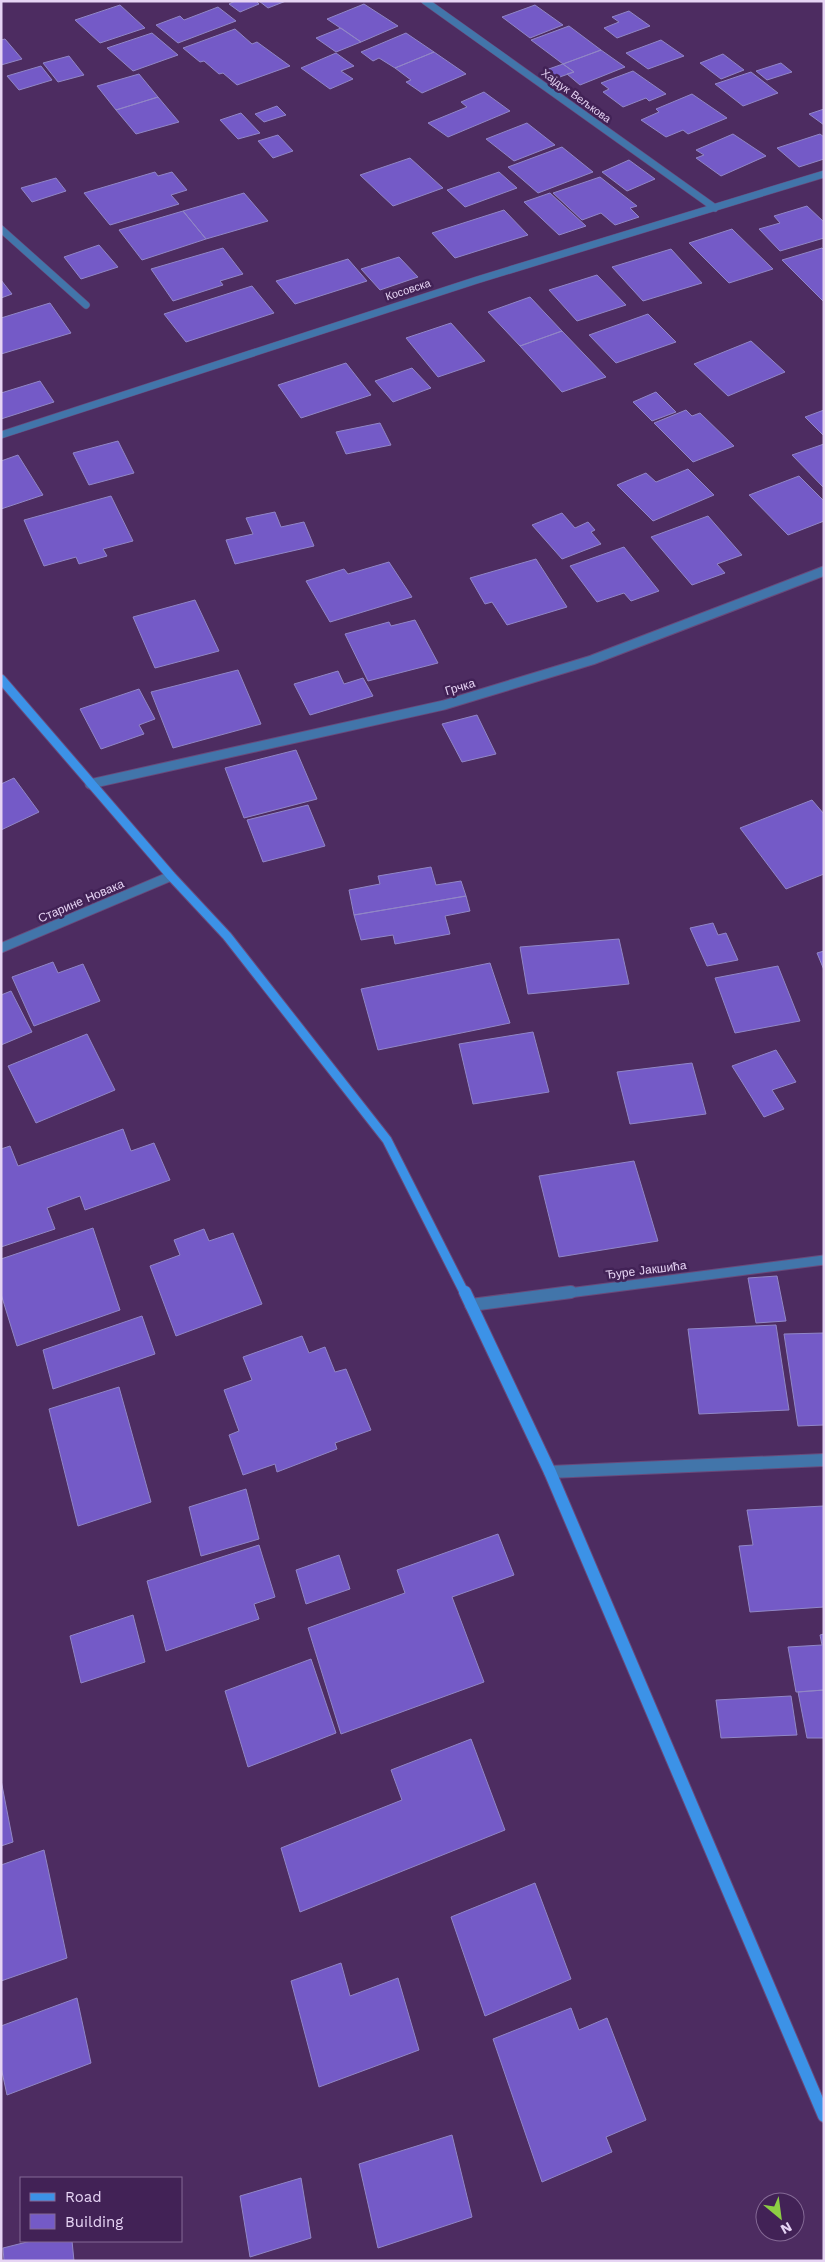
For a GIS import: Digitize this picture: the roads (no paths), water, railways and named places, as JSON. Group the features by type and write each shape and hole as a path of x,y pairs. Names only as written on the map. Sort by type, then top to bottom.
{"main road":[{"path":"1,679 90,784 227,936 387,1140 471,1305 550,1472 824,2116"}],"street":[{"name":"Хајдук Вељкова","path":"425,1 715,208"},
{"name":"Косовска","path":"1,435 477,280 824,174"},
{"path":"1,229 86,305"},
{"name":"Грчка","path":"90,784 444,705 592,660 824,571"},
{"name":"Старине Новака","path":"1,948 171,876"},
{"name":"Ђуре Јакшића","path":"471,1305 824,1260"},
{"path":"550,1472 824,1460"}]}
